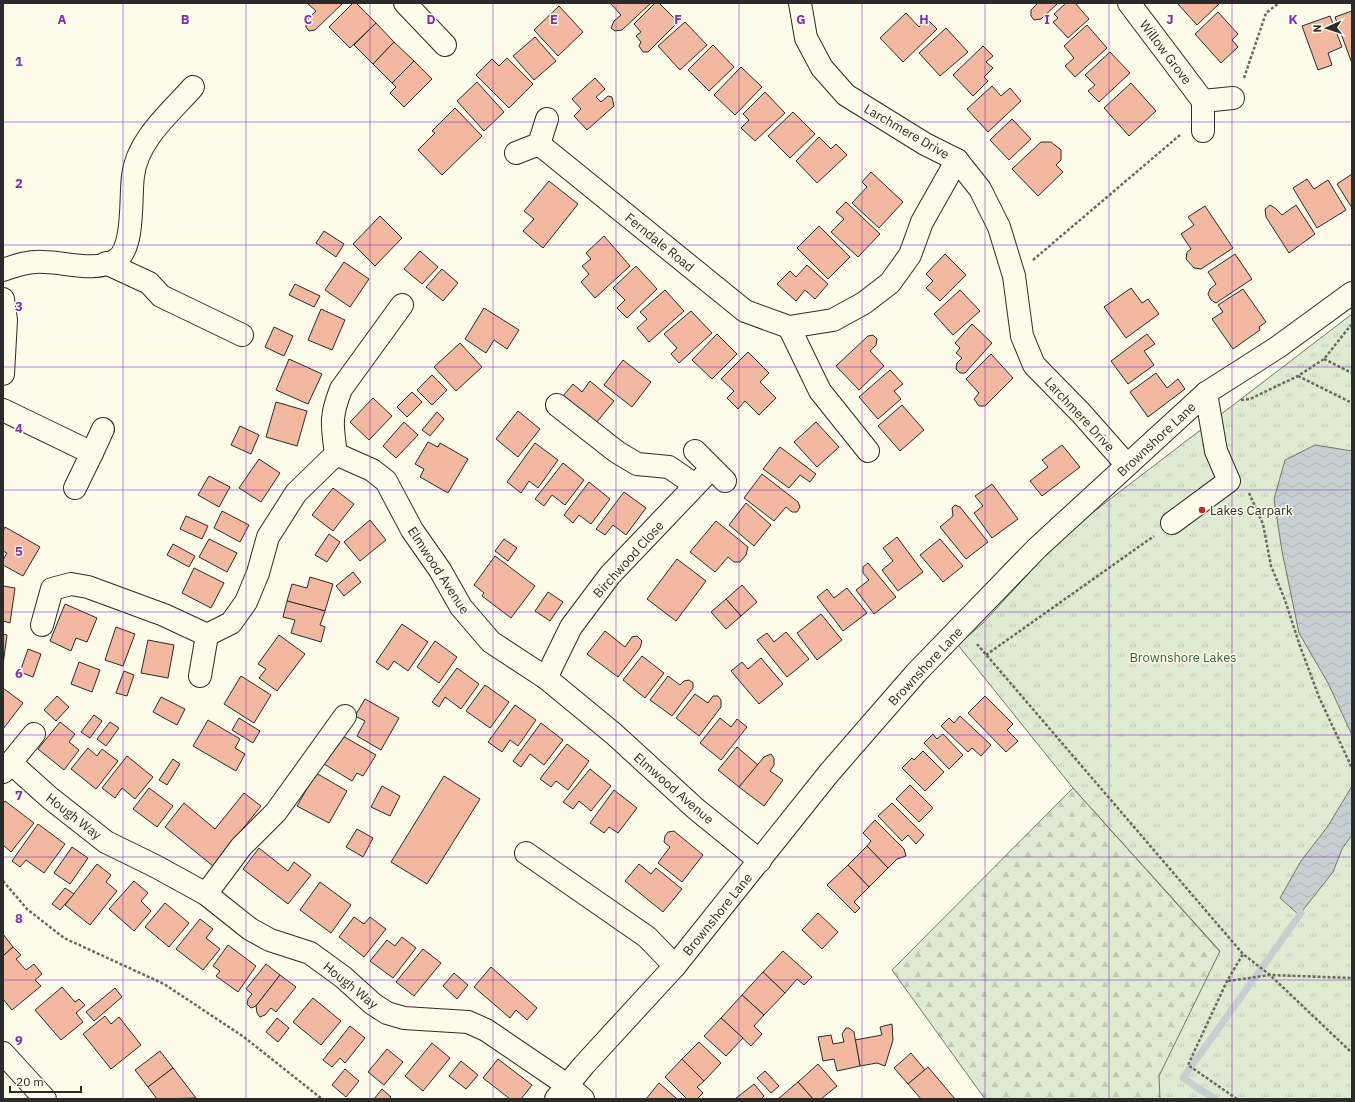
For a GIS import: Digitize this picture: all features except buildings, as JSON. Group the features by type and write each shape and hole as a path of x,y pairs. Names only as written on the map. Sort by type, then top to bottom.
{"street":[{"path":"405,3 445,45"},
{"name":"Larchmere Drive","path":"800,3 806,38 822,68 846,95 925,144 957,160 980,189 996,221 1014,276 1022,336 1034,366 1082,413 1127,465"},
{"name":"Willow Grove","path":"1129,3 1203,101"},
{"path":"3,270 25,262 45,262 82,266 106,263 116,260 126,246 130,219 133,175 138,157 147,139 192,87"},
{"path":"1203,131 1203,101 1233,98"},
{"path":"516,153 539,144 547,119"},
{"name":"Ferndale Road","path":"539,144 745,310 789,327"},
{"path":"868,451 820,392 789,327 833,320 864,303 890,283 910,256 922,222 957,160"},
{"path":"106,263 149,283 161,296 242,335"},
{"name":"Brownshore Lane","path":"568,1094 675,966 829,773 916,674 1037,548 1127,465 1208,398 1352,293"},
{"path":"3,299 6,320 3,374"},
{"path":"207,635 231,623 246,602 258,573 268,538 296,493 336,454 332,423 335,405 342,389 402,305"},
{"path":"1172,523 1229,481 1216,451 1208,398"},
{"path":"557,404 617,452 637,464 670,467 695,485"},
{"path":"3,410 92,453"},
{"path":"75,488 103,429"},
{"name":"Birchwood Close","path":"546,678 570,626 610,575 695,485 718,475 695,450"},
{"name":"Elmwood Avenue","path":"336,454 372,470 386,481 412,530 440,570 461,607 491,642 546,678 614,734 696,809 760,861"},
{"path":"42,626 52,589 71,584 88,586 164,615 207,635"},
{"path":"200,676 207,635"},
{"path":"206,894 242,847 276,812 345,716"},
{"name":"Hough Way","path":"34,734 7,768 50,798 106,842 156,866 206,894 250,929 270,940 310,953 342,977 373,1004 387,1013 404,1018 468,1022 486,1030 568,1094"},
{"path":"526,853 647,937 675,966"},
{"path":"3,1053 45,1099"}],"path":[{"path":"1233,98 1242,84 1266,13 1279,3"},
{"path":"1014,276 1182,133 1203,131"},
{"path":"1208,398 1250,399 1298,376 1324,358 1352,323"},
{"path":"1324,358 1352,373"},
{"path":"1298,376 1352,403"},
{"path":"1248,491 1263,524 1271,566 1285,600 1319,697 1352,768"},
{"path":"986,655 1172,523"},
{"path":"962,627 1243,954 1270,975 1352,1053"},
{"path":"3,881 27,909 64,938 164,984 244,1037 322,1099"},
{"path":"1237,1099 1188,1065 1227,981 1243,954"},
{"path":"1227,981 1270,975 1352,978"}],"green space":[{"name":"Brownshore Lakes","path":"1352,314 1352,1099 1160,1099 1159,1076 1220,951 1073,788 958,645 983,623 1066,533"},
{"path":"1073,788 1352,1099 985,1099 892,970"}],"water":[{"path":"1315,445 1352,451 1352,735 1328,683 1299,633 1282,551 1274,499 1285,460"},
{"path":"1352,786 1352,835 1342,849 1333,872 1299,915 1280,898 1301,861 1328,826"}],"waterway":[{"path":"1215,1099 1183,1078 1301,913"}],"place":[{"name":"Lakes Carpark","path":"1202,510"}]}
